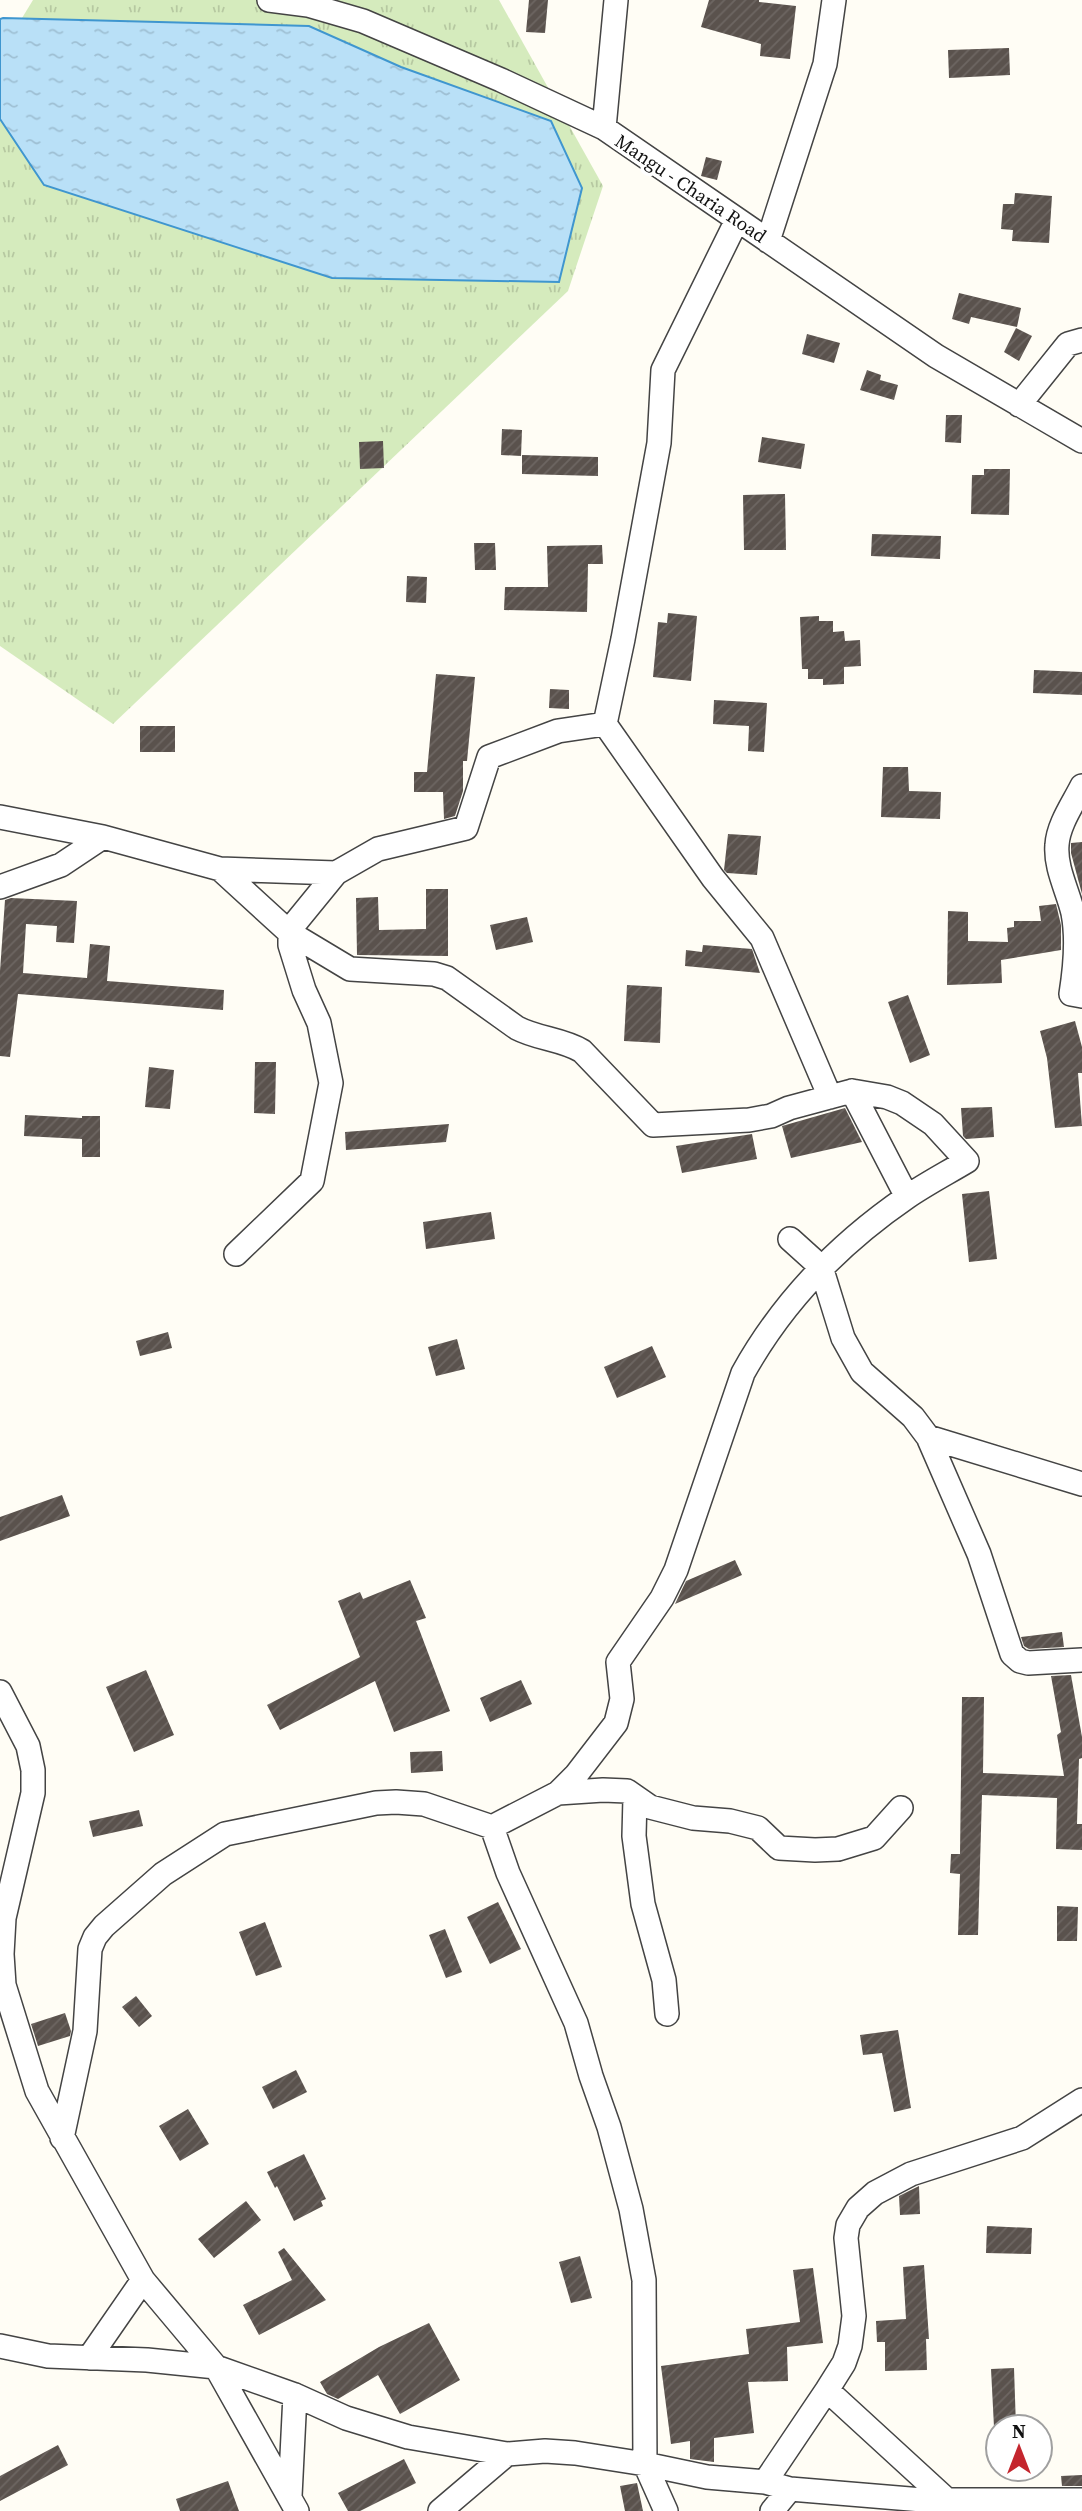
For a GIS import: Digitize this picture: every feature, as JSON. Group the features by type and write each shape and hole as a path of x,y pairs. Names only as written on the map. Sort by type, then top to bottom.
{"street":[{"name":"Mangu - Charia Road","path":"269,0 308,5 363,21 604,128 936,356 1082,441"},
{"path":"604,128 616,0"},
{"path":"768,241 825,64 834,0"},
{"path":"737,220 663,370 659,443 623,639 604,724 713,878 762,938 841,1094 907,1196"},
{"path":"1019,405 1068,344 1082,340"},
{"path":"236,1254 312,1181 331,1083 318,1023 290,945 290,933 296,922 336,873 378,849 466,828 489,757 558,731 604,724"},
{"path":"1082,786 1060,830 1057,845 1058,865 1074,917 1074,977 1071,994 1082,996"},
{"path":"0,817 103,837 220,869 336,873"},
{"path":"0,887 61,865 103,837"},
{"path":"62,2138 85,2031 90,1949 104,1926 163,1874 225,1834 376,1803 424,1804 492,1827 558,1793 576,1775 616,1723 622,1699 618,1662 662,1598 676,1570 743,1373 755,1350 796,1295 821,1268 907,1196 967,1161 933,1124 902,1103 887,1097 841,1094 789,1108 771,1116 749,1120 653,1125 582,1051 572,1045 529,1035 447,978 434,974 350,968 290,933 220,869"},
{"path":"790,1240 821,1268 843,1338 862,1372 913,1417 928,1437 979,1554 1012,1654 1020,1661 1028,1663 1082,1660"},
{"path":"928,1437 1082,1484"},
{"path":"0,1692 28,1746 33,1770 33,1793 4,1918 2,1954 4,1985 37,2091 144,2280 216,2367 293,2503"},
{"path":"558,1793 627,1791 650,1807 694,1818 730,1821 758,1828 779,1847 815,1850 838,1849 874,1838 901,1808"},
{"path":"635,1797 634,1836 643,1904 664,1980 667,2014"},
{"path":"492,1827 508,1872 576,2023 609,2127 631,2209 644,2280 645,2464 666,2511"},
{"path":"765,2482 844,2363 850,2346 854,2316 846,2238 848,2225 858,2208 875,2193 911,2174 1022,2138 1082,2100"},
{"path":"89,2358 144,2280"},
{"path":"0,2346 48,2356 147,2360 216,2367 295,2395 346,2418 408,2437 507,2454 545,2451 575,2453 707,2477 765,2482 790,2489 922,2500 1055,2506 1082,2500"},
{"path":"827,2390 947,2500"},
{"path":"293,2503 295,2395"},
{"path":"440,2511 507,2454"},
{"path":"772,2511 790,2489"}],"green space":[{"path":"33,0 499,0 603,186 568,291 113,724 0,646 0,54"}],"water":[{"path":"0,19 309,26 401,67 551,121 582,188 559,282 332,278 44,185 0,119"}],"building":[{"path":"529,0 548,0 545,33 526,32"},
{"path":"709,0 759,0 796,6 790,59 760,56 761,44 701,27"},
{"path":"1009,48 1010,75 949,78 948,50"},
{"path":"706,157 722,161 717,180 701,176"},
{"path":"1015,193 1052,196 1049,243 1012,241 1013,230 1001,229 1003,204 1014,204"},
{"path":"959,293 1021,308 1017,327 971,317 969,324 952,319"},
{"path":"1016,328 1032,336 1019,361 1004,352"},
{"path":"807,334 840,343 834,363 802,354"},
{"path":"867,370 881,375 880,380 898,385 894,400 860,390"},
{"path":"946,415 962,415 961,443 945,442"},
{"path":"502,429 522,430 521,456 501,455"},
{"path":"762,437 805,444 801,469 758,462"},
{"path":"383,441 384,468 360,469 359,442"},
{"path":"522,455 598,457 598,476 522,474"},
{"path":"984,469 1010,469 1009,515 971,514 972,475 984,475"},
{"path":"785,494 786,550 744,550 743,495"},
{"path":"872,534 941,536 940,559 871,556"},
{"path":"474,543 495,543 496,570 475,570"},
{"path":"602,545 603,564 588,564 587,612 504,610 505,587 548,587 547,546"},
{"path":"407,576 427,577 426,603 406,602"},
{"path":"668,613 697,616 691,681 653,677 658,622 667,623"},
{"path":"819,616 819,621 833,621 833,632 844,631 845,641 860,640 861,666 844,667 844,684 823,685 823,679 808,679 808,669 802,669 800,617"},
{"path":"1034,670 1082,672 1082,695 1033,693"},
{"path":"436,674 475,677 467,761 463,761 463,791 455,816 444,819 443,792 414,792 414,772 427,772"},
{"path":"550,689 569,690 569,709 549,708"},
{"path":"714,700 767,703 764,752 748,751 749,726 713,724"},
{"path":"140,726 175,726 175,752 140,752"},
{"path":"883,767 908,767 909,791 941,792 940,819 881,817"},
{"path":"728,834 761,836 757,875 727,873 724,870"},
{"path":"1082,842 1082,894 1071,853 1071,843"},
{"path":"426,889 448,889 448,956 357,955 356,898 378,897 379,930 426,929"},
{"path":"5,900 77,901 74,943 56,942 57,926 26,924 23,973 87,978 90,944 110,946 107,981 224,990 223,1010 18,994 10,1057 0,1056 0,971"},
{"path":"1056,904 1061,925 1061,950 1001,960 1002,983 947,985 948,911 968,912 968,941 1008,942 1007,928 1014,927 1014,921 1041,921 1039,906"},
{"path":"527,917 533,942 496,950 490,925"},
{"path":"703,945 752,949 760,973 685,966 686,950 702,952"},
{"path":"627,985 662,987 660,1043 624,1041"},
{"path":"908,995 930,1055 910,1063 888,1002"},
{"path":"1075,1021 1082,1047 1082,1073 1078,1073 1082,1126 1055,1128 1047,1058 1040,1031"},
{"path":"255,1062 276,1062 275,1114 254,1113"},
{"path":"149,1067 174,1070 170,1109 145,1107"},
{"path":"992,1107 994,1137 966,1139 963,1136 961,1108"},
{"path":"845,1108 862,1142 791,1158 782,1126"},
{"path":"25,1115 82,1118 100,1116 100,1157 82,1157 82,1139 24,1136"},
{"path":"449,1124 446,1142 346,1150 345,1132"},
{"path":"752,1134 757,1159 682,1173 676,1146"},
{"path":"989,1191 997,1259 969,1262 962,1194"},
{"path":"491,1212 495,1239 426,1249 423,1222"},
{"path":"168,1332 172,1348 140,1356 136,1341"},
{"path":"457,1339 465,1369 436,1376 428,1347"},
{"path":"652,1346 666,1377 617,1398 604,1367"},
{"path":"62,1495 70,1516 0,1541 0,1517"},
{"path":"735,1560 742,1575 675,1604 686,1581"},
{"path":"410,1580 426,1618 416,1621 450,1711 394,1732 375,1681 280,1730 267,1705 360,1657 338,1601 360,1592 363,1599"},
{"path":"1062,1632 1064,1647 1029,1649 1024,1646 1021,1637"},
{"path":"146,1670 174,1735 134,1752 106,1687"},
{"path":"1071,1675 1082,1737 1077,1824 1082,1824 1082,1850 1056,1849 1057,1798 982,1795 978,1935 958,1935 960,1874 950,1873 951,1854 960,1854 962,1697 984,1697 983,1773 1064,1776 1057,1735 1061,1732 1051,1676"},
{"path":"521,1680 532,1704 490,1722 480,1698"},
{"path":"442,1751 443,1771 411,1773 410,1752"},
{"path":"139,1810 143,1826 93,1837 89,1821"},
{"path":"498,1902 521,1949 490,1964 467,1917"},
{"path":"1057,1906 1078,1907 1077,1941 1057,1941"},
{"path":"265,1922 282,1967 256,1976 239,1932"},
{"path":"445,1929 462,1972 446,1978 429,1935"},
{"path":"136,1996 152,2016 139,2027 122,2007"},
{"path":"65,2013 70,2036 38,2046 31,2024"},
{"path":"898,2030 911,2108 894,2112 882,2053 863,2055 860,2035"},
{"path":"296,2070 307,2092 273,2109 262,2087"},
{"path":"188,2109 209,2144 180,2161 159,2126"},
{"path":"304,2154 326,2199 321,2201 323,2206 294,2221 267,2172"},
{"path":"919,2186 920,2214 900,2215 899,2196"},
{"path":"246,2201 261,2220 214,2258 198,2239"},
{"path":"987,2226 1032,2228 1031,2254 986,2253"},
{"path":"284,2248 326,2300 259,2335 243,2305 292,2280 278,2252"},
{"path":"580,2256 592,2298 571,2303 559,2262"},
{"path":"924,2265 929,2339 926,2339 927,2370 885,2371 885,2342 877,2342 876,2321 906,2319 903,2267"},
{"path":"813,2268 823,2343 787,2347 788,2381 748,2382 754,2433 714,2438 714,2462 690,2459 690,2441 671,2444 661,2366 749,2354 746,2329 800,2322 793,2270"},
{"path":"429,2323 460,2380 400,2414 378,2375 338,2399 327,2394 320,2382 379,2347"},
{"path":"1014,2368 1016,2413 993,2413 991,2369"},
{"path":"58,2445 68,2465 0,2501 0,2476"},
{"path":"404,2459 416,2483 360,2511 348,2511 338,2493"},
{"path":"1082,2475 1082,2486 1062,2486 1061,2476"},
{"path":"228,2481 239,2511 180,2511 176,2499"},
{"path":"637,2483 643,2511 625,2511 620,2486"}]}
